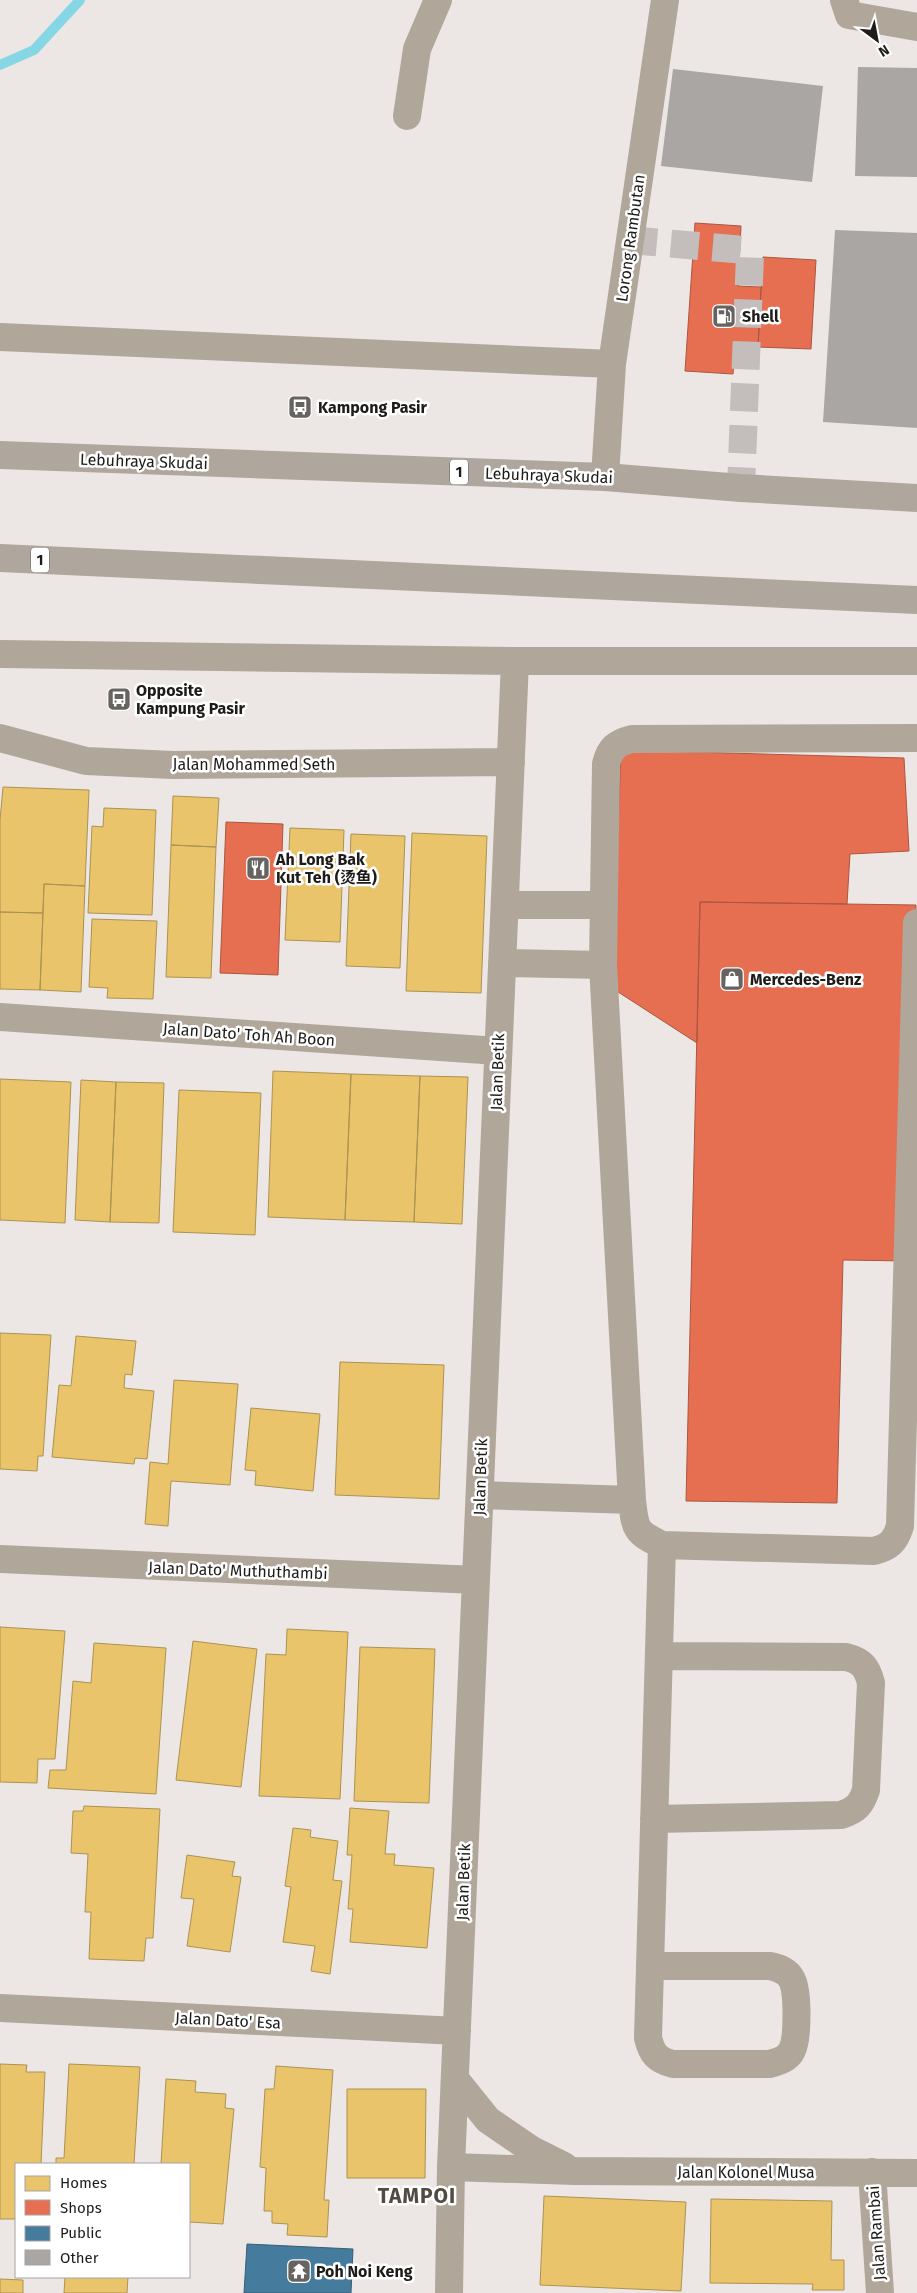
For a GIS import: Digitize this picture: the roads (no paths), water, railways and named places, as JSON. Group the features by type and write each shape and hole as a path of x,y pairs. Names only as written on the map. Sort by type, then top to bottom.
{"highway":[{"name":"Lebuhraya Skudai","path":"0,455 605,477 741,488 917,498"},
{"name":"1","path":"0,558 917,600"},
{"path":"0,574 79,562"}],"street":[{"path":"407,116 417,49 438,0"},
{"name":"Lorong Rambutan","path":"605,477 612,364 665,0"},
{"path":"844,0 849,15 917,27"},
{"path":"0,337 612,364"},
{"path":"0,654 515,661 917,661"},
{"name":"Jalan Betik","path":"449,2293 451,2167 515,661"},
{"name":"Jalan Mohammed Seth","path":"0,738 86,761 173,765 511,762"},
{"path":"917,738 632,739 619,742 610,751 606,764 602,965 632,1500 634,1520 642,1536 662,1545 874,1550 887,1548 896,1539 900,1526 917,923"},
{"path":"505,905 603,905"},
{"path":"502,963 602,965"},
{"name":"Jalan Dato' Toh Ah Boon","path":"0,1017 498,1050"},
{"path":"480,1495 632,1500"},
{"path":"650,1966 770,1966 782,1969 792,1979 795,1992 795,2039 792,2051 782,2061 769,2064 673,2064 660,2061 651,2051 648,2038 654,1818 662,1545"},
{"name":"Jalan Dato' Muthuthambi","path":"0,1559 476,1580"},
{"path":"654,1818 841,1815 853,1811 862,1802 866,1790 871,1683 868,1670 859,1660 846,1657 659,1656"},
{"name":"Jalan Dato' Esa","path":"0,2008 457,2031"},
{"name":"Jalan Kolonel Musa","path":"455,2079 488,2120 532,2150 575,2171"},
{"name":"Jalan Kolonel Musa","path":"451,2167 575,2171 917,2173"},
{"name":"Jalan Rambai","path":"872,2172 880,2293"}],"waterway":[{"path":"0,65 34,50 80,0"}],"tunnel":[{"path":"629,240 745,250 750,255 741,488"}],"place":[{"name":"Shell","path":"724,316"},
{"name":"Kampong Pasir","path":"300,407"},
{"name":"Opposite Kampung Pasir","path":"119,699"},
{"name":"Ah Long Bak Kut Teh (烫鱼)","path":"258,868"},
{"name":"Mercedes-Benz","path":"732,979"},
{"name":"Poh Noi Keng","path":"299,2271"}],"district":[{"name":"TAMPOI","path":"417,2196"}]}
